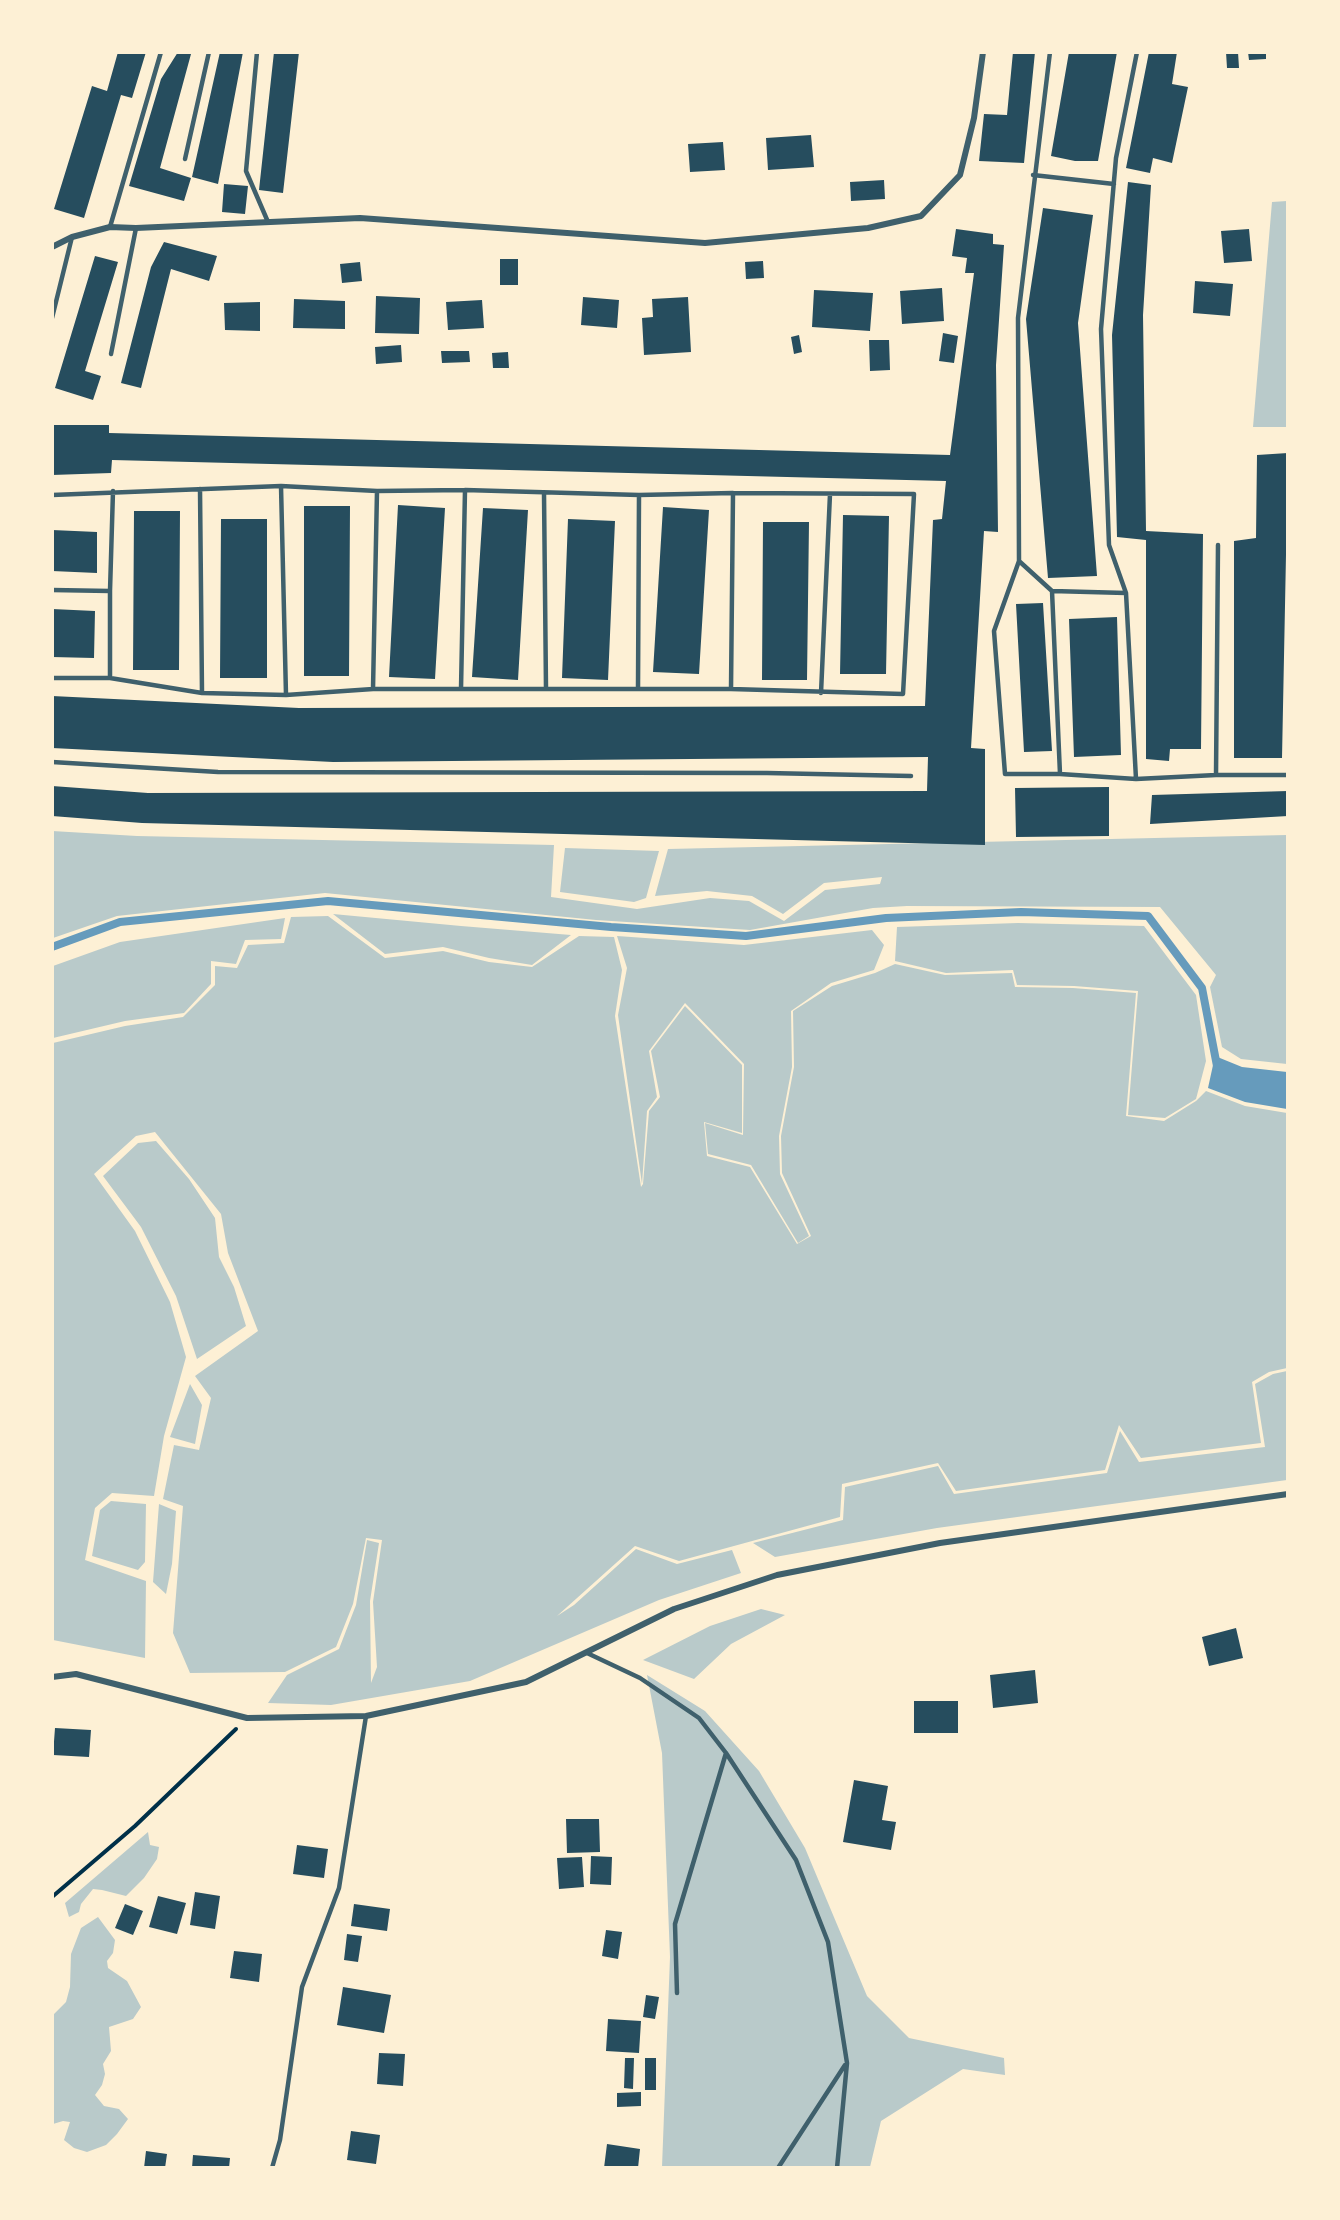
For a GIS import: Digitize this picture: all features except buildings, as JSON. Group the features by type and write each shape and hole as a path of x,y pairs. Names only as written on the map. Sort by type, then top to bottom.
{"street":[{"path":"52,247 72,237 110,227 136,228 360,218 705,243 868,228 921,216 960,175 974,118 983,52"},
{"path":"52,1677 76,1674 247,1718 366,1716 526,1682 674,1609 777,1575 940,1543 1287,1494"}],"lane":[{"path":"110,227 160,52"},
{"path":"185,159 209,52"},
{"path":"257,52 246,171 268,222"},
{"path":"1050,52 1033,175 1018,318 1019,561 994,630 1005,774 1060,774 1136,779 1216,775 1287,775"},
{"path":"1136,779 1126,593 1108,545 1101,329 1116,158 1137,52"},
{"path":"1033,175 1114,184"},
{"path":"111,354 136,228"},
{"path":"52,318 72,237"},
{"path":"281,486 286,695"},
{"path":"52,495 281,486 377,491 465,490 639,495 914,494 903,694 821,693 731,688 638,688 373,689 286,695 202,693 110,678 52,678"},
{"path":"200,489 202,693"},
{"path":"461,689 465,490"},
{"path":"110,678 113,491"},
{"path":"373,689 377,491"},
{"path":"544,493 546,689"},
{"path":"731,688 733,493"},
{"path":"821,693 830,494"},
{"path":"638,688 639,495"},
{"path":"1216,775 1218,545"},
{"path":"1019,561 1052,591 1126,593"},
{"path":"52,590 110,591"},
{"path":"1052,591 1060,774"},
{"path":"52,762 218,772 767,773 911,776"},
{"path":"587,1653 640,1678 699,1718 726,1753 796,1860 828,1942 847,2063 837,2168"},
{"path":"272,2168 280,2140 302,1987 339,1888 366,1716"},
{"path":"677,1994 675,1924 726,1753"},
{"path":"778,2168 847,2063"}],"path":[{"path":"52,1897 135,1826 247,1718"}],"shaded area":[{"path":"1287,201 1287,427 1253,427 1272,202"},
{"path":"52,831 137,836 554,845 551,897 637,909 710,898 749,901 784,921 825,890 880,884 882,877 824,883 783,914 752,896 707,891 655,896 668,849 1287,835 1287,1064 1241,1059 1222,1047 1210,987 1216,975 1160,907 907,906 873,908 750,930 596,920 325,893 117,916 53,938"},
{"path":"565,848 659,851 646,898 634,902 560,892"},
{"path":"333,914 571,935 532,965 443,947 385,954"},
{"path":"328,916 385,958 443,951 489,962 532,967 579,936 614,937 622,970 615,1016 641,1187 649,1111 660,1097 651,1051 685,1006 742,1065 742,1133 704,1122 707,1156 750,1167 797,1244 811,1236 782,1173 781,1136 794,1067 793,1011 832,986 875,973 895,964 945,975 1012,973 1015,987 1073,988 1136,993 1126,1116 1164,1121 1196,1101 1206,1091 1245,1106 1287,1113 1287,1368 1269,1372 1252,1382 1261,1443 1141,1458 1119,1425 1105,1470 956,1491 938,1463 842,1484 840,1517 679,1561 635,1546 557,1616 574,1605 636,1549 677,1564 732,1550 741,1573 659,1600 470,1681 331,1705 268,1703 287,1675 339,1649 356,1605 367,1540 379,1543 370,1601 371,1683 377,1667 373,1602 382,1540 366,1538 353,1604 336,1647 285,1672 190,1673 173,1633 183,1506 163,1499 174,1445 199,1450 211,1398 195,1376 258,1331 228,1253 221,1214 155,1132 136,1136 94,1174 135,1231 170,1302 186,1357 164,1436 154,1496 112,1493 95,1508 85,1560 146,1581 145,1658 53,1640 53,1043 125,1026 183,1017 215,985 215,966 237,968 248,945 284,943 291,917"},
{"path":"285,918 281,939 245,940 236,964 211,961 211,984 184,1013 125,1021 53,1038 53,966 120,942"},
{"path":"1018,923 1144,926 1196,995 1206,1061 1196,1099 1165,1118 1128,1115 1138,991 1074,986 1017,985 1013,970 946,973 895,961 897,927"},
{"path":"872,930 884,945 874,970 831,983 791,1011 792,1067 779,1136 780,1174 809,1236 798,1243 751,1165 708,1154 705,1123 743,1135 744,1064 685,1003 649,1051 657,1097 647,1111 642,1184 618,1015 627,968 617,936 744,945"},
{"path":"156,1141 189,1179 215,1218 219,1257 234,1287 246,1326 197,1359 176,1296 141,1227 103,1176 138,1143"},
{"path":"1287,1371 1287,1480 937,1528 775,1557 753,1543 843,1520 845,1487 938,1466 954,1494 1107,1473 1120,1431 1139,1462 1265,1447 1255,1384 1273,1374"},
{"path":"190,1384 202,1405 195,1444 170,1437"},
{"path":"111,1501 146,1504 145,1562 138,1570 92,1556 100,1510"},
{"path":"159,1504 176,1511 172,1564 166,1594 153,1582"},
{"path":"761,1609 785,1615 731,1644 694,1679 643,1660 710,1626"},
{"path":"647,1675 705,1711 759,1771 805,1848 867,1996 909,2038 1004,2058 1005,2075 963,2069 881,2121 870,2167 662,2167 670,1957 662,1753"},
{"path":"148,1832 150,1845 159,1847 157,1859 144,1878 126,1896 93,1889 81,1904 79,1912 69,1917 65,1903"},
{"path":"98,1917 115,1940 113,1953 107,1961 108,1968 127,1981 141,2007 133,2019 109,2027 111,2051 103,2064 105,2074 102,2085 95,2095 104,2106 119,2109 128,2119 106,2145 87,2152 74,2148 64,2140 70,2122 63,2121 53,2124 53,2015 66,2002 70,1987 71,1954 81,1928"}],"water":[{"path":"1215,1056 1242,1067 1287,1072 1287,1109 1245,1102 1208,1088"}],"waterway":[{"path":"52,947 120,922 328,901 611,927 746,936 886,918 1021,912 1148,916 1202,988 1217,1066"}]}
